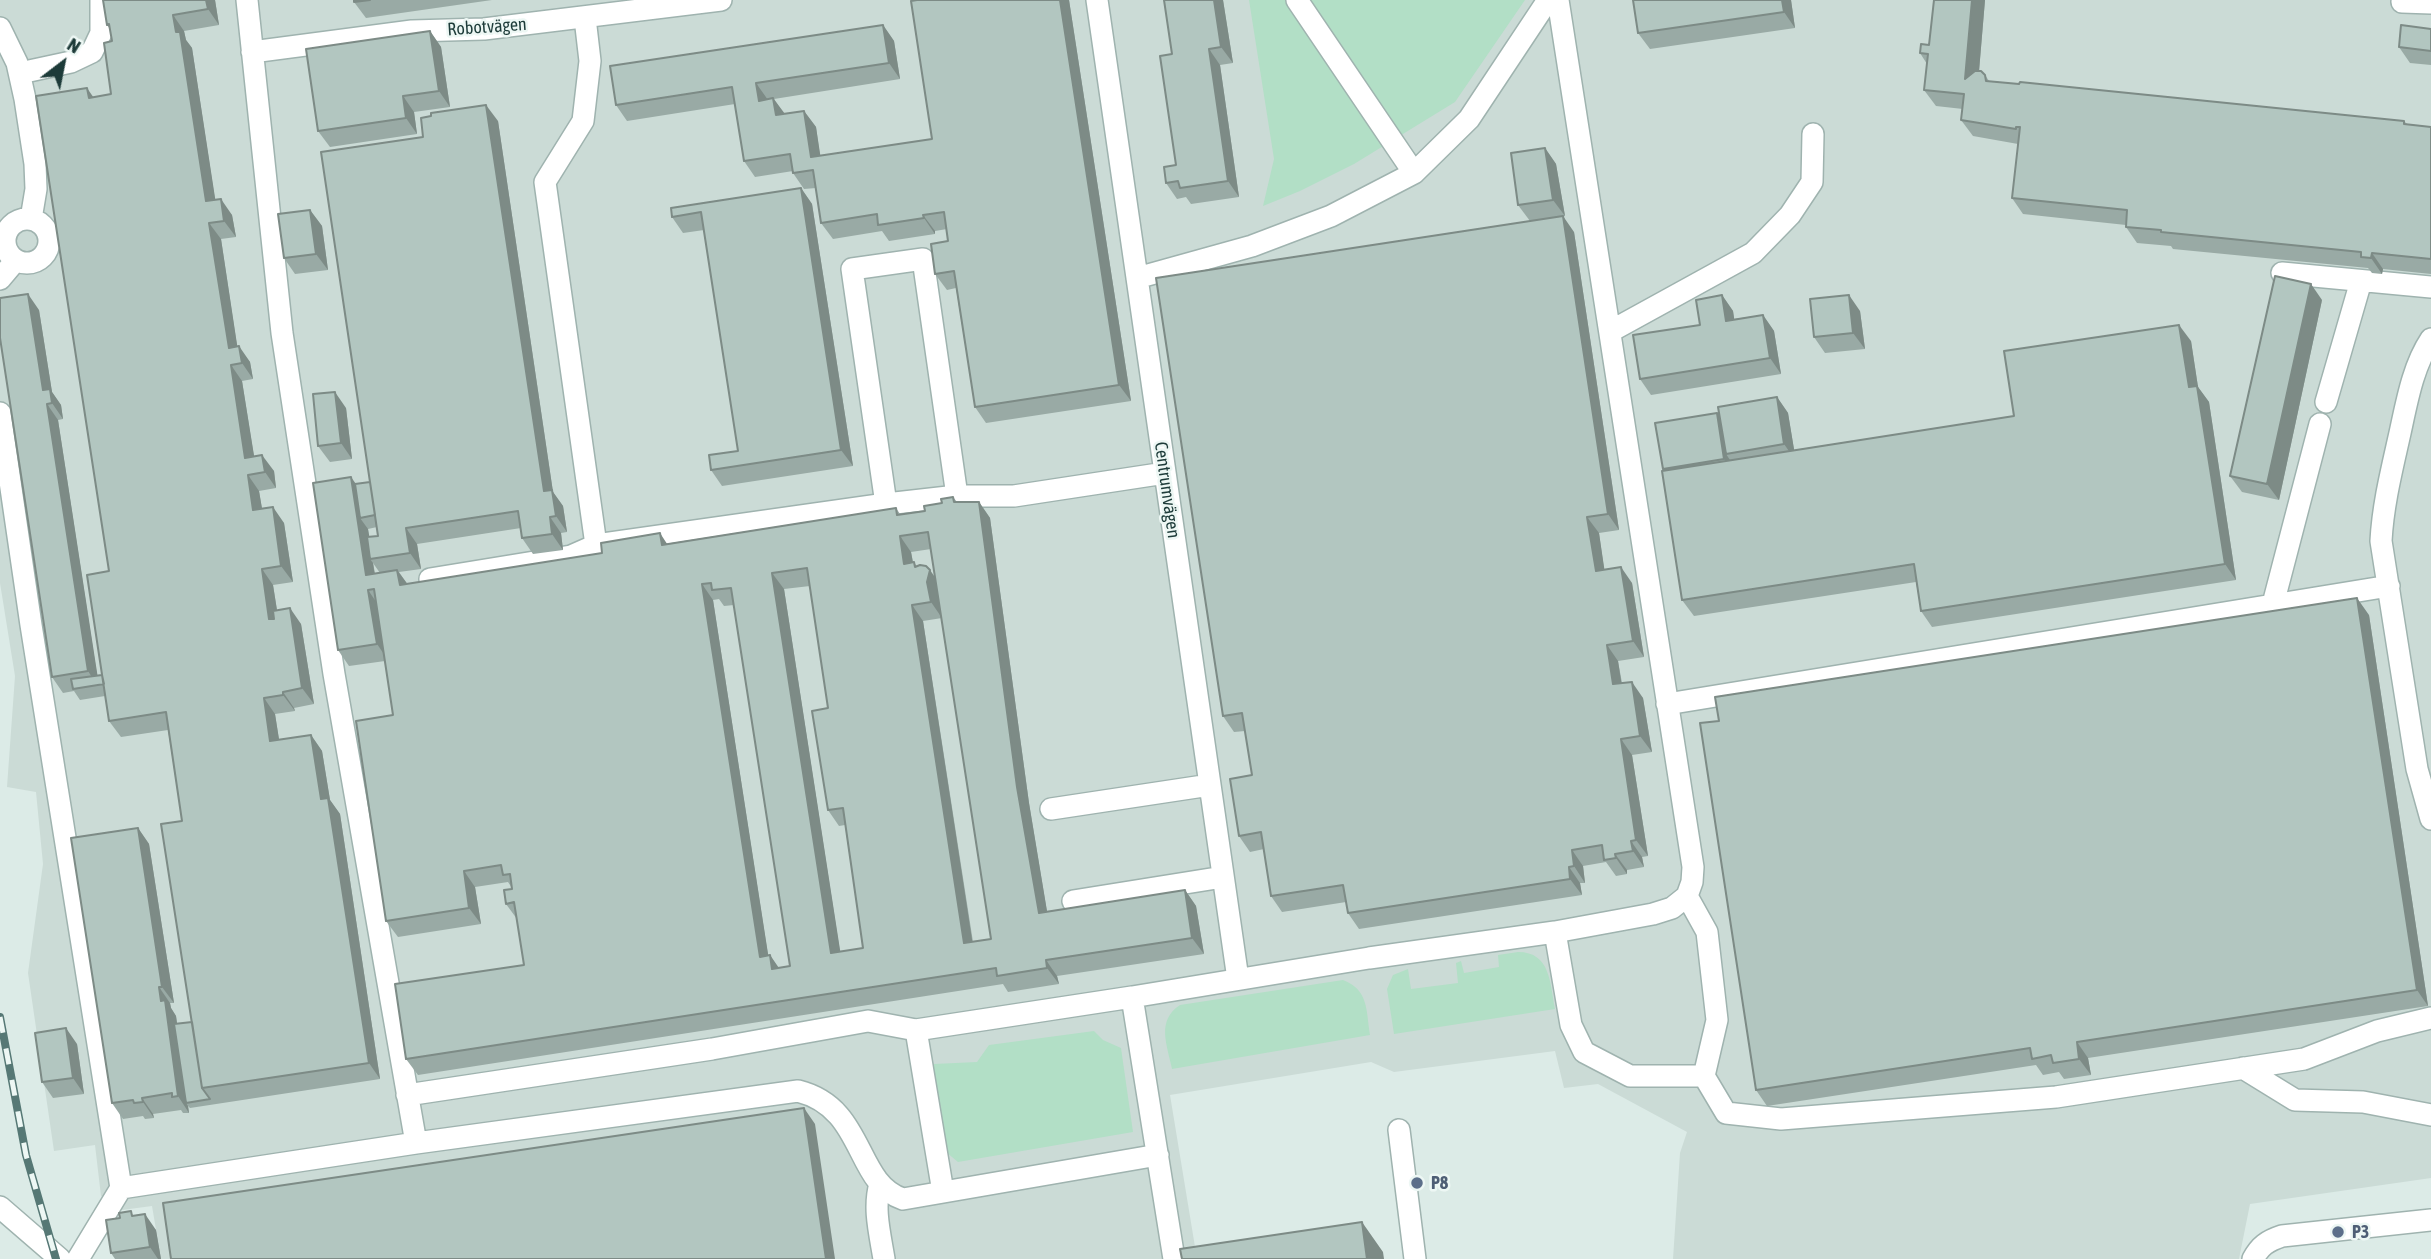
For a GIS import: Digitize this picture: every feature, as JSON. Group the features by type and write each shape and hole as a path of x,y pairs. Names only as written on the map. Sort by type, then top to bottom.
{"street":[{"path":"20,73 71,62 92,52 100,33 101,0"},
{"path":"247,0 282,333 334,674 416,1143"},
{"name":"Robotvägen","path":"252,52 412,31 484,29 721,0"},
{"name":"Centrumvägen","path":"1097,0 1238,979"},
{"path":"1297,0 1414,173"},
{"path":"1137,278 1252,246 1331,216 1414,173 1469,119 1548,0"},
{"path":"407,1095 712,1049 868,1021 916,1030 1555,932 1653,914 1672,908 1687,896 1693,867 1558,0"},
{"path":"2402,2 2431,3"},
{"path":"584,18 590,61 583,121 545,182 596,545"},
{"path":"0,28 18,63 35,164 36,189 31,219"},
{"path":"1611,331 1753,253 1790,215 1812,181 1813,134"},
{"path":"31,219 44,227 49,241 48,248 38,260 16,260 7,248 7,233 16,222 31,219"},
{"path":"886,504 852,269 923,259 957,496"},
{"path":"0,279 16,260"},
{"path":"2282,273 2431,287"},
{"path":"2326,402 2361,281"},
{"path":"2431,339 2423,351 2410,388 2383,510 2381,541 2417,769 2431,819"},
{"path":"0,413 33,639 121,1188 78,1259"},
{"path":"2273,604 2320,424"},
{"path":"430,579 571,556 596,545 886,504 957,496 1014,496 1165,473"},
{"path":"1667,704 2389,586"},
{"path":"1051,809 1210,785"},
{"path":"1073,901 1223,877"},
{"path":"1687,896 1707,933 1717,1020 1704,1076 1726,1113 1781,1119 2056,1097 2305,1059 2376,1031 2431,1018"},
{"path":"1555,932 1571,1025 1584,1052 1630,1076 1704,1076"},
{"path":"1132,997 1174,1259"},
{"path":"916,1030 943,1192"},
{"path":"2243,1068 2295,1100 2362,1102 2431,1115"},
{"path":"121,1188 205,1185 416,1143 798,1091 816,1095 833,1108 845,1122 880,1184 893,1196 903,1199 1158,1155"},
{"path":"1399,1130 1415,1259"},
{"path":"880,1184 877,1210 884,1259"},
{"path":"0,1207 60,1259"},
{"path":"2253,1259 2267,1241 2282,1236 2431,1220"}],"shaded area":[{"path":"0,0 2431,0 2431,1178 2250,1204 2239,1259 1673,1259 1680,1153 1687,1132 1598,1084 1564,1088 1555,1051 1394,1072 1371,1062 1170,1095 1197,1259 161,1259 152,1206 122,1210 101,1196 95,1145 54,1151 28,973 43,864 36,792 7,787 15,676 0,583"}],"green space":[{"path":"1249,0 1525,0 1455,102 1354,164 1263,206 1274,159"},
{"path":"1529,953 1543,963 1550,980 1555,1009 1394,1034 1387,989 1393,975 1408,969 1411,989 1458,983 1456,963 1461,961 1464,973 1499,967 1498,955"},
{"path":"1343,980 1358,989 1362,995 1367,1009 1370,1035 1172,1069 1166,1042 1166,1026 1168,1018 1180,1005"},
{"path":"1094,1031 1103,1040 1121,1048 1133,1132 958,1162 946,1152 931,1085 934,1064 977,1062 989,1045"}],"building":[{"path":"103,0 206,0 208,9 173,15 176,32 180,32 206,201 221,199 224,221 209,223 229,348 239,346 242,363 231,365 245,458 262,455 265,472 248,475 253,510 273,507 281,566 262,569 269,619 274,619 273,611 290,608 302,688 264,698 270,741 311,735 321,799 328,798 369,1063 202,1088 161,824 182,821 166,712 109,721 87,575 109,571 36,96 87,88 89,98 111,94 104,43 112,41"},
{"path":"1060,0 1119,385 975,407 954,271 935,274 931,244 948,241 944,212 878,225 877,214 821,223 813,170 793,173 790,154 744,161 732,87 616,105 610,66 883,25 889,63 756,83 759,101 773,98 776,115 804,111 811,157 932,139 911,1"},
{"path":"1164,0 1214,0 1221,47 1209,49 1228,181 1180,188 1178,181 1166,183 1164,167 1176,165 1160,56 1172,54"},
{"path":"1633,0 1782,0 1784,12 1638,33"},
{"path":"1934,0 1972,0 1965,79 1975,71 1981,71 1986,81 2020,82 2404,121 2404,124 2431,127 2431,259 2372,253 2371,258 2361,257 2361,252 2126,227 2127,210 2012,198 2020,127 2016,129 1961,120 1964,94 1924,90 1928,54 1920,53 1921,44 1929,45"},
{"path":"2401,25 2431,29 2431,51 2399,47"},
{"path":"430,31 439,91 403,96 406,118 318,131 306,49"},
{"path":"486,105 544,491 552,490 556,516 550,517 552,534 522,538 518,511 406,528 410,553 370,559 367,537 378,536 321,152 423,137 421,118 431,116 431,113"},
{"path":"1545,148 1553,200 1518,205 1511,153"},
{"path":"801,188 841,450 711,470 709,455 738,451 701,212 672,217 671,208"},
{"path":"310,210 316,254 284,258 278,214"},
{"path":"1563,216 1608,514 1587,517 1596,571 1621,567 1633,641 1607,645 1613,684 1632,682 1640,736 1621,739 1636,840 1631,841 1633,851 1615,854 1616,858 1604,860 1602,845 1572,850 1574,866 1569,867 1570,879 1348,913 1343,885 1271,896 1261,832 1239,836 1230,779 1252,775 1242,713 1223,716 1156,278"},
{"path":"2275,276 2311,284 2267,484 2230,476"},
{"path":"28,294 43,390 50,389 52,403 47,404 88,671 52,677 0,338 0,298"},
{"path":"1722,295 1726,321 1763,315 1770,358 1640,379 1633,335 1700,325 1696,300"},
{"path":"1849,295 1853,333 1814,337 1810,299"},
{"path":"2179,325 2189,387 2197,386 2225,564 1921,611 1914,564 1682,600 1662,471 2014,416 2004,351"},
{"path":"335,392 341,443 318,446 313,394"},
{"path":"1777,397 1784,444 1726,454 1718,407"},
{"path":"1717,413 1724,459 1663,469 1655,423"},
{"path":"351,477 366,575 397,570 400,585 602,553 601,543 660,533 662,545 896,508 897,515 925,511 924,506 942,503 941,499 953,497 954,502 979,502 1017,787 1039,913 1185,890 1192,938 1046,960 1047,968 997,976 996,968 406,1059 395,984 524,965 514,902 506,904 504,890 512,889 510,874 503,875 501,865 464,871 469,908 386,921 356,721 393,715 374,589 368,590 377,644 338,650 313,483","holes":["928,532 991,939 964,943 912,605 931,602 927,582 930,570 926,566 915,567 914,562 904,564 900,536","807,568 828,708 812,711 828,810 843,808 863,948 831,953 772,573","711,583 712,590 731,588 790,966 772,969 770,955 760,957 702,584"]},
{"path":"370,482 375,515 360,518 355,484"},
{"path":"2357,598 2417,990 2077,1042 2079,1059 2053,1063 2051,1055 2032,1059 2030,1048 1756,1090 1700,723 1719,721 1715,697"},
{"path":"102,675 104,684 73,689 71,679"},
{"path":"138,828 162,987 159,987 161,1001 165,1000 178,1096 172,1097 172,1093 142,1098 143,1102 134,1103 133,1100 112,1103 71,838"},
{"path":"192,1022 202,1088 210,1099 186,1103 174,1024"},
{"path":"66,1028 73,1078 42,1082 35,1033"},
{"path":"804,1108 826,1259 171,1259 163,1203"},
{"path":"131,1211 132,1216 145,1214 150,1247 111,1253 106,1220 120,1218 119,1213"},
{"path":"1362,1222 1367,1259 1182,1259 1180,1249"}],"railway":[{"path":"0,1017 26,1155 56,1259"}],"place":[{"name":"P8","path":"1417,1183"},
{"name":"P3","path":"2338,1232"}]}
